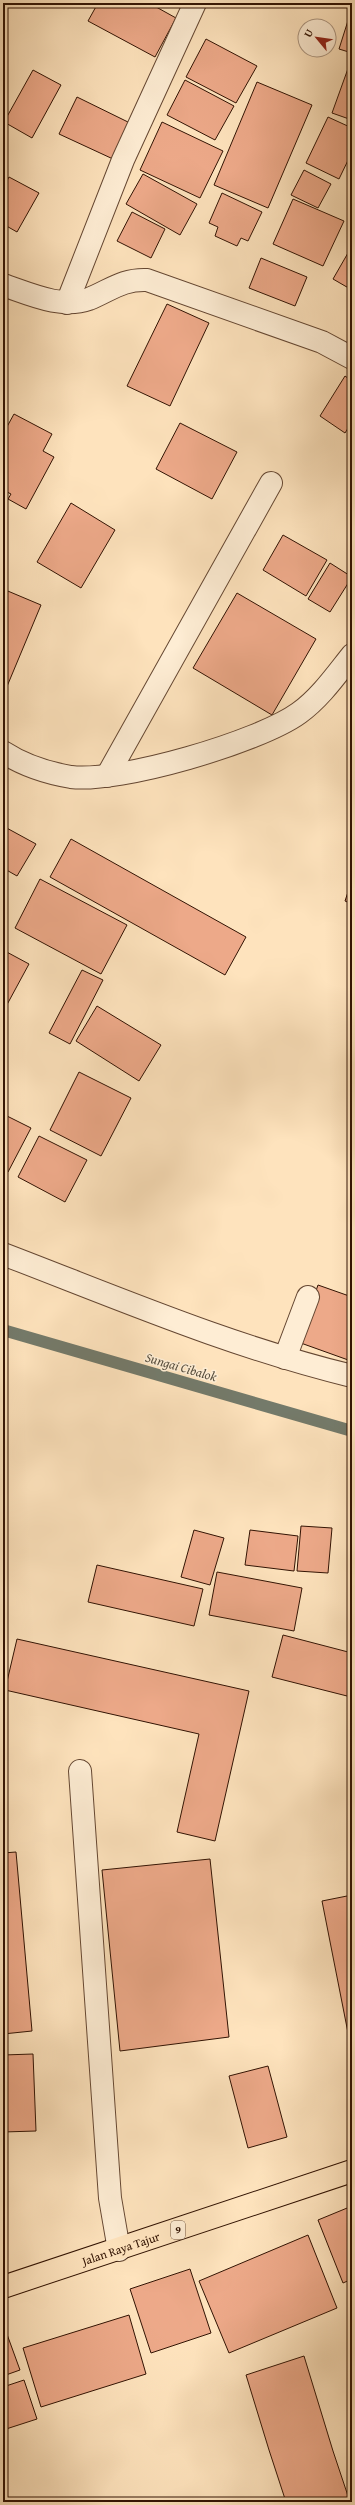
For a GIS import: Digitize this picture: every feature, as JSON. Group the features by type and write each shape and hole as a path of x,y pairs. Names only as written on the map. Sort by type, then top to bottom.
{"highway":[{"name":"Jalan Raya Tajur","path":"3,2287 352,2171"}],"street":[{"path":"67,303 123,160 196,3"},
{"path":"3,285 67,303 89,299 130,279 147,280 322,342 352,358"},
{"path":"107,776 271,483"},
{"path":"3,752 30,767 71,776 107,776 150,768 238,742 277,727 300,712 319,694 352,655"},
{"path":"3,1254 200,1330 285,1358 352,1376"},
{"path":"285,1358 308,1297"},
{"path":"80,1771 110,2198 118,2250"}],"building":[{"path":"98,3 149,3 176,18 155,57 88,21"},
{"path":"352,8 352,53 339,49"},
{"path":"206,39 257,66 236,103 186,77"},
{"path":"350,63 352,63 352,120 332,113"},
{"path":"33,70 61,85 32,138 4,122"},
{"path":"185,80 234,106 215,140 167,115"},
{"path":"257,82 312,105 268,208 214,185"},
{"path":"77,97 130,123 113,159 59,134"},
{"path":"328,117 352,128 352,152 339,179 306,163"},
{"path":"162,122 223,151 200,198 140,170"},
{"path":"304,170 331,184 318,208 291,195"},
{"path":"143,174 197,204 180,235 126,204"},
{"path":"9,177 39,193 17,232 3,224 3,188"},
{"path":"222,193 262,212 248,241 241,238 237,246 215,236 218,227 209,223"},
{"path":"293,199 344,221 323,266 273,244"},
{"path":"132,212 165,229 151,258 117,241"},
{"path":"352,246 352,290 333,279"},
{"path":"261,258 307,277 295,306 249,288"},
{"path":"167,304 209,323 170,406 127,386"},
{"path":"345,376 352,381 352,422 345,433 320,416"},
{"path":"14,414 52,434 43,451 54,457 26,509 8,499 11,494 3,490 3,434"},
{"path":"180,423 237,452 212,499 156,469"},
{"path":"71,503 115,530 81,588 37,562"},
{"path":"283,535 327,560 306,596 263,570"},
{"path":"330,563 352,577 330,612 308,599"},
{"path":"3,589 41,605 3,696"},
{"path":"237,593 316,639 272,715 193,668"},
{"path":"3,826 36,844 17,876 3,868"},
{"path":"71,839 246,937 225,975 50,877"},
{"path":"40,879 127,925 101,974 15,928"},
{"path":"352,880 352,904 345,901"},
{"path":"3,950 29,964 3,1012"},
{"path":"82,970 103,980 70,1044 49,1033"},
{"path":"97,1006 161,1045 139,1081 76,1041"},
{"path":"79,1072 131,1098 101,1156 50,1130"},
{"path":"3,1114 31,1128 8,1172 3,1169"},
{"path":"39,1136 87,1160 65,1202 18,1177"},
{"path":"318,1285 352,1297 351,1361 298,1342"},
{"path":"301,1526 332,1528 328,1573 297,1571"},
{"path":"194,1530 224,1538 210,1585 181,1577"},
{"path":"250,1530 298,1536 294,1571 245,1565"},
{"path":"97,1565 203,1589 194,1626 88,1602"},
{"path":"217,1572 302,1588 294,1631 209,1615"},
{"path":"283,1635 352,1653 351,1697 272,1677"},
{"path":"17,1639 249,1691 215,1841 177,1832 199,1734 5,1690"},
{"path":"16,1852 32,2031 3,2034 3,1853"},
{"path":"210,1859 229,2037 120,2051 102,1870"},
{"path":"352,1895 352,2053 322,1901"},
{"path":"33,2054 36,2131 3,2132 3,2055"},
{"path":"268,2066 287,2137 248,2148 229,2076"},
{"path":"352,2206 352,2279 343,2283 318,2220"},
{"path":"308,2235 337,2308 229,2353 199,2281"},
{"path":"190,2269 211,2333 151,2353 130,2289"},
{"path":"129,2315 146,2374 41,2407 23,2348"},
{"path":"4,2326 20,2370 3,2376 3,2327"},
{"path":"304,2356 350,2502 286,2502 269,2450 246,2375"},
{"path":"24,2380 37,2419 3,2430 3,2387"}],"waterway":[{"name":"Sungai Cibalok","path":"3,1330 352,1431"}]}
